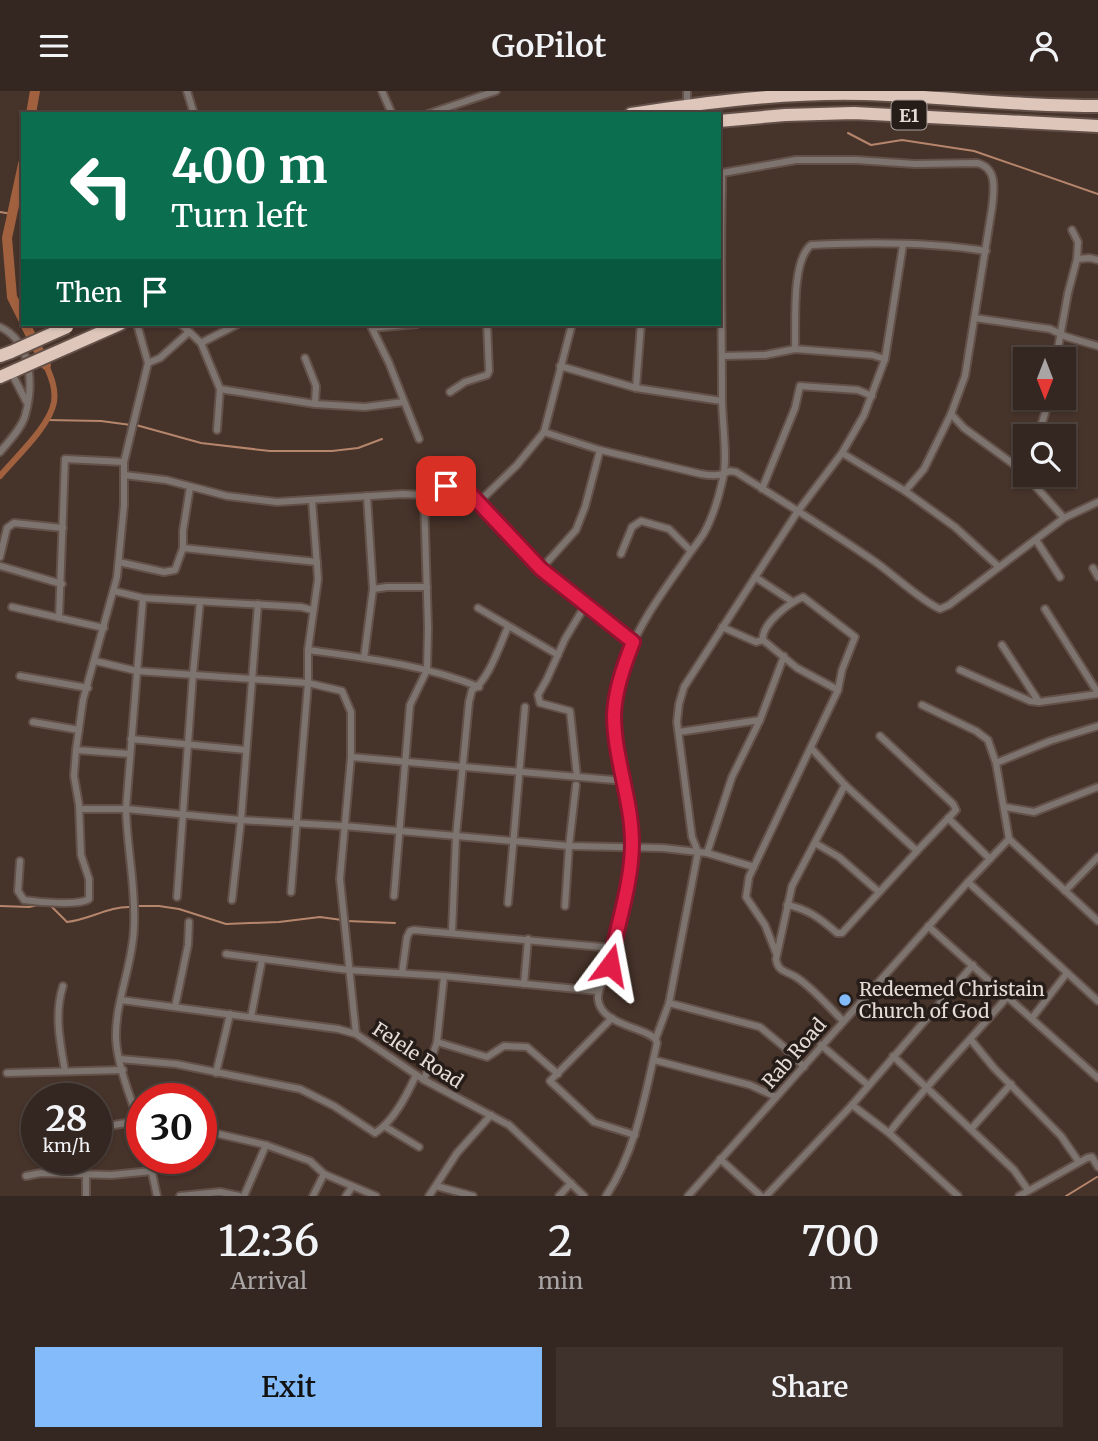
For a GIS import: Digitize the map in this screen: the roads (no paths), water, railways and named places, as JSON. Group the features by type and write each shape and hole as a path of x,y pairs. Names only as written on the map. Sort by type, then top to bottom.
{"highway":[{"name":"E1","path":"643,112 687,105 804,95 864,94 1098,106"},
{"name":"E1","path":"721,121 854,113 1098,126"},
{"path":"5,354 69,326"},
{"path":"9,373 115,326"}],"street":[{"path":"187,91 193,112"},
{"path":"382,91 391,112"},
{"path":"434,112 496,91"},
{"path":"687,91 687,105"},
{"path":"721,173 796,160 986,165 994,179 986,251 965,376 951,414 924,469 905,491"},
{"path":"1058,347 1077,259 1078,242 1072,230"},
{"path":"656,1038 612,1019 599,1006 598,991 604,981 625,901 632,846 614,715 624,665 633,642 667,585 704,533 724,475 721,234"},
{"path":"794,349 798,268 807,248 817,245 903,245 986,251"},
{"path":"606,1196 618,1176 635,1135 654,1060 656,1038 669,1003 698,852 692,837 677,722 684,687 798,512 842,453 864,415 885,359 903,245"},
{"path":"1077,259 1098,260"},
{"path":"975,319 1050,329 1098,346"},
{"path":"20,861 18,891 24,900 69,904 86,901 90,894 89,880 81,855 80,809 74,776 76,750 83,700 114,591 124,505 124,461 148,363 138,326"},
{"path":"183,326 201,342 220,389 217,430"},
{"path":"201,342 234,326"},
{"path":"371,326 389,363 419,439"},
{"path":"450,392 465,382 487,375 487,326"},
{"path":"478,503 517,465 544,432 571,326"},
{"path":"636,388 641,326"},
{"path":"0,327 17,340 30,376 25,417 0,452"},
{"path":"148,363 162,356 188,332"},
{"path":"723,356 765,355 794,349 872,355 885,359"},
{"path":"305,358 316,386 315,404"},
{"path":"560,366 636,388 722,401"},
{"path":"9,373 26,399 27,406"},
{"path":"762,489 792,418 800,386 858,390 872,396"},
{"path":"220,389 315,404 365,407 404,402"},
{"path":"951,414 964,428 1013,464"},
{"path":"544,432 600,450 701,474 724,475 730,471 736,473 849,544 940,609 949,605 1064,518 1098,502"},
{"path":"541,569 576,530 600,450"},
{"path":"842,453 905,491 955,527 999,567"},
{"path":"60,618 65,459 124,461"},
{"path":"124,475 166,480 240,498 277,502 424,495 459,483 541,569 633,642"},
{"path":"119,562 172,573 176,571 183,548 190,487"},
{"path":"1036,487 1064,518"},
{"path":"394,896 410,705 428,670 424,495"},
{"path":"363,658 373,589 367,496"},
{"path":"291,892 308,683 308,650 312,610 317,593 312,500"},
{"path":"621,554 632,527 641,521 669,529 691,551"},
{"path":"0,557 7,528 14,523 62,529"},
{"path":"1036,540 1060,577"},
{"path":"183,548 317,562"},
{"path":"0,566 62,584"},
{"path":"1093,568 1098,577"},
{"path":"755,577 793,602"},
{"path":"373,589 427,587"},
{"path":"114,591 143,598 301,607 312,610"},
{"path":"762,640 762,632 793,602 803,597 855,637 842,670 838,690 749,877 746,897 765,925 776,953 777,966 800,979 843,1021"},
{"path":"127,1083 116,1040 134,926 135,891 127,838 127,810 143,598"},
{"path":"177,897 200,602"},
{"path":"565,906 576,781 570,711 540,703 538,695 583,609 583,603"},
{"path":"232,900 258,604"},
{"path":"12,607 104,628"},
{"path":"478,608 558,655"},
{"path":"960,670 1030,701 1098,694 1045,609"},
{"path":"452,932 456,836 469,702 472,690 480,687 508,627"},
{"path":"722,627 756,642 762,640"},
{"path":"762,640 797,668 838,690"},
{"path":"1002,646 1039,702"},
{"path":"308,650 428,670 480,687"},
{"path":"707,853 732,776 760,720 784,656"},
{"path":"95,661 138,671 308,683 342,691 351,712 351,757 340,879 356,1034"},
{"path":"20,677 88,688"},
{"path":"922,705 988,740 996,763 1009,839 1098,921"},
{"path":"508,903 525,708"},
{"path":"679,731 760,720"},
{"path":"33,722 79,730"},
{"path":"996,763 1050,741 1098,726"},
{"path":"787,905 816,915 838,933 842,933 956,810 953,804 880,736"},
{"path":"131,739 246,750"},
{"path":"811,748 845,785 916,851"},
{"path":"76,750 130,754"},
{"path":"351,757 519,770 576,781 625,781"},
{"path":"776,953 792,886 845,785"},
{"path":"1005,807 1034,812 1098,787"},
{"path":"80,809 398,830 569,846 632,846 707,853 754,867"},
{"path":"948,818 990,859"},
{"name":"Rab Road","path":"688,1196 1009,839"},
{"path":"814,843 839,857 879,892"},
{"path":"1065,891 1098,857"},
{"path":"968,882 1098,1001"},
{"path":"175,1007 188,945 189,922"},
{"path":"928,926 1098,1078"},
{"path":"402,973 410,930 613,948"},
{"path":"524,984 528,939"},
{"path":"226,954 348,970 598,991"},
{"path":"251,1017 262,960"},
{"path":"766,1196 852,1105 973,965"},
{"path":"1032,1019 1067,973"},
{"path":"424,1080 437,1042 444,976"},
{"path":"63,986 57,1015 65,1071"},
{"path":"889,1133 925,1087 971,1040 1008,996"},
{"name":"Felele Road","path":"121,1000 338,1029 356,1034 424,1080 491,1115 522,1136 584,1196"},
{"path":"669,1003 760,1027 804,1067"},
{"path":"216,1073 230,1014"},
{"path":"612,1019 550,1081 587,1117 601,1125 635,1135"},
{"path":"971,1040 982,1056 1061,1136 1079,1162"},
{"path":"437,1042 487,1056 504,1046 527,1047 558,1074"},
{"path":"821,1045 868,1084"},
{"path":"892,1056 1014,1170 1028,1190"},
{"path":"120,1059 176,1064 300,1090 334,1106 375,1133 384,1126 402,1102 416,1075"},
{"path":"654,1060 750,1085 776,1097"},
{"path":"7,1073 123,1070"},
{"path":"971,1129 1011,1084"},
{"path":"852,1105 889,1133 958,1196"},
{"path":"429,1196 457,1153 491,1115"},
{"path":"384,1126 419,1147"},
{"path":"217,1134 266,1145 310,1161 324,1174 376,1196"},
{"path":"244,1196 266,1145"},
{"path":"1019,1196 1092,1157 1098,1167"},
{"path":"720,1159 761,1196"},
{"path":"26,1176 48,1173 86,1175 126,1173"},
{"path":"153,1174 157,1196"},
{"path":"313,1196 324,1174"},
{"path":"86,1175 86,1196"},
{"path":"559,1196 571,1184"},
{"path":"436,1186 473,1196"},
{"path":"346,1196 352,1187"},
{"path":"180,1196 220,1192 239,1196"}],"waterway":[{"path":"31,112 35,91"},
{"path":"848,133 871,145 902,140 974,151 1098,194"},
{"path":"21,173 7,238 12,297 21,315"},
{"path":"0,212 12,214"},
{"path":"26,326 46,365"},
{"path":"0,476 39,431 51,411 54,392 46,365"},
{"path":"47,420 101,421 131,425"},
{"path":"136,425 201,443 270,451 332,451 358,448 382,439"},
{"path":"49,904 67,922 131,907"},
{"path":"0,906 38,905"},
{"path":"137,906 179,909 226,924 320,917 342,920"},
{"path":"347,921 395,923"},
{"path":"1066,1196 1097,1177"}],"place":[{"name":"Redeemed Christain Church of God","path":"845,1000"}]}
